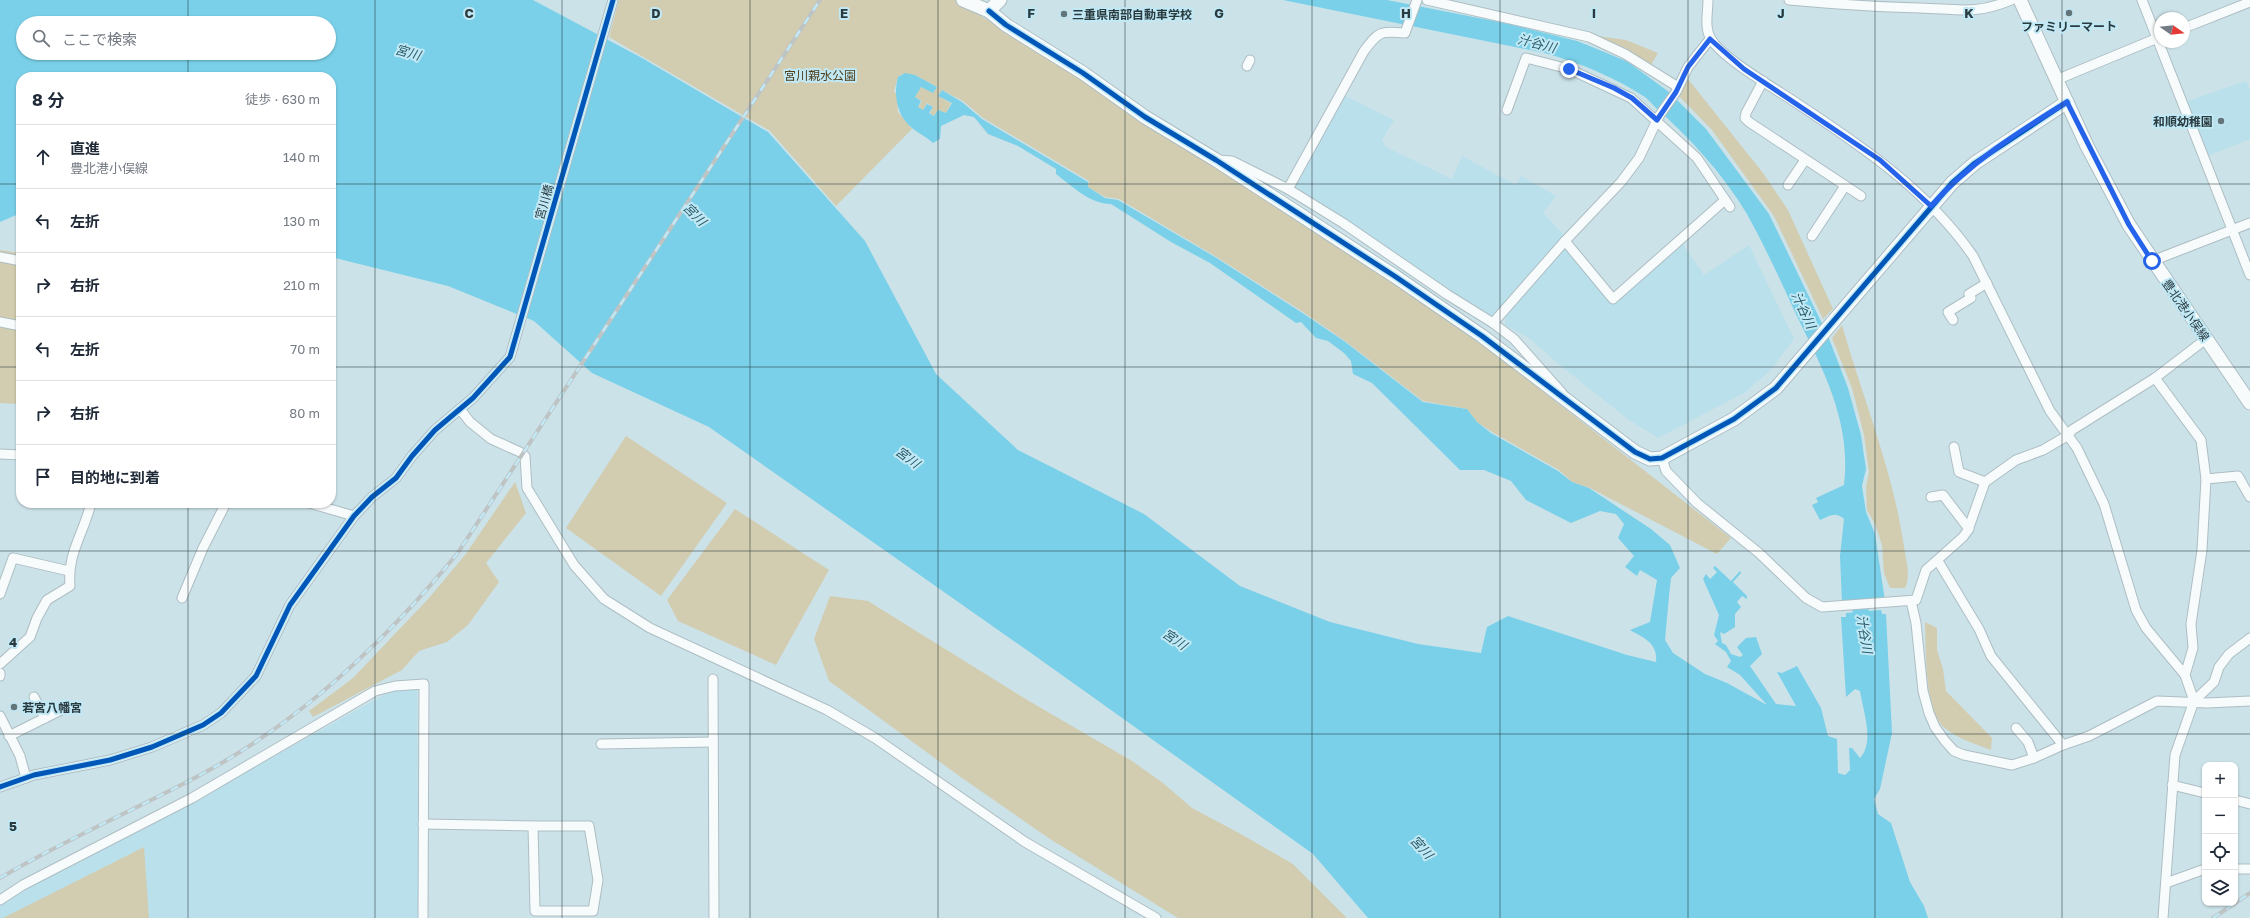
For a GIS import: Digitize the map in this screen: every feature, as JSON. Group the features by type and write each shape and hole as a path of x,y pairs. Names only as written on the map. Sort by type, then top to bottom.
{"street":[{"name":"宮川橋","path":"0,787 26,778 110,760 152,747 203,725 221,713 256,676 290,606 354,516 372,497 396,478 412,456 435,430 473,398 510,357 614,0"},
{"path":"963,0 988,11 1006,25 1083,73 1145,117 1216,160 1396,276 1482,336 1635,452 1650,459 1662,458 1746,411 1776,388 1952,183 1975,163 2067,102"},
{"path":"988,11 1000,0"},
{"path":"1288,189 1364,51 1376,35 1389,32 1405,33 1417,0"},
{"path":"1427,0 1589,37 1625,54 1677,89"},
{"path":"1708,0 1707,22 1710,39 1744,69 1880,160 1931,206 1956,233 1973,256 2050,411 2066,436 2077,448 2104,504 2136,610 2146,628 2185,675 2194,701"},
{"path":"1788,0 1845,2 1975,11 1994,7 2011,0"},
{"name":"豊北港小俣線","path":"2020,0 2056,80 2129,225 2250,404"},
{"path":"2142,0 2154,28"},
{"path":"2190,26 2250,2"},
{"path":"1493,322 1565,240 1621,182 1639,158 1658,118 1677,89 1688,67 1710,39"},
{"path":"2056,80 2154,39"},
{"path":"2162,48 2250,274"},
{"path":"1507,110 1526,58 1569,69 1614,88 1632,98 1658,118 1697,158 1728,203 1613,299 1565,240"},
{"path":"1763,81 1746,113 1745,118 1805,160 1861,196"},
{"path":"1216,160 1232,161 1288,189 1343,223 1448,295 1493,322 1524,349 1561,390 1565,400"},
{"path":"1788,185 1805,160"},
{"path":"1812,236 1845,186"},
{"path":"2152,261 2250,223"},
{"path":"0,257 16,259"},
{"path":"1953,320 1948,312 1971,298 1969,294 1987,283"},
{"path":"0,322 16,325"},
{"path":"1662,458 1666,471 1697,503 1759,552 1806,598 1822,607 1916,600 1926,570 1938,561 1963,537 1969,529 1985,482 2016,460 2043,450 2066,436 2072,430 2155,378 2206,339"},
{"path":"2155,378 2201,440 2206,479 2202,550 2191,624 2193,648 2185,675"},
{"path":"460,409 470,422 491,439 523,454 527,488 574,565 604,599 650,628 827,710 875,738 1025,842 1156,918"},
{"path":"1954,447 1959,472 1985,482"},
{"path":"0,454 16,455"},
{"path":"2206,479 2238,476 2250,497"},
{"path":"1931,497 1943,495 1969,529"},
{"path":"0,664 30,637 37,618 47,600 70,586 69,571 73,550 89,508"},
{"path":"182,598 203,548 223,508"},
{"path":"326,508 354,516"},
{"path":"0,594 12,558 69,571"},
{"path":"1938,561 1979,629 1991,656 2063,745"},
{"path":"1911,601 1916,623 1923,691 1935,727 1954,751 1964,755 2012,765 2034,758 2063,745 2089,736 2157,701 2194,701 2207,703 2250,700"},
{"path":"2163,918 2175,755 2194,701 2214,682 2219,668 2229,654 2250,638"},
{"path":"713,679 714,918"},
{"path":"0,900 23,885 192,798 375,691 395,686 424,684 423,918"},
{"path":"34,697 45,718"},
{"path":"10,736 65,708"},
{"path":"0,716 20,756 26,778"},
{"path":"2016,728 2028,742 2034,758"},
{"path":"601,744 713,742"},
{"path":"2172,785 2202,792"},
{"path":"2238,801 2250,804"},
{"path":"423,824 589,826 598,880 593,911 534,911 533,826"},
{"path":"2238,869 2250,869"},
{"path":"2166,883 2202,870"}],"shaded area":[{"name":"和順幼稚園","path":"2246,81 2250,89 2250,139 2205,157 2185,102"},
{"path":"1345,96 1394,120 1382,140 1386,147 1452,179 1462,156 1516,185 1521,176 1556,196 1543,213 1565,236 1494,318 1446,290 1293,188"},
{"path":"1682,243 1704,275 1749,245 1794,339 1770,371 1744,393 1658,438 1629,420 1562,367 1529,338 1505,325 1506,314 1564,247 1609,301 1616,299"},
{"path":"417,685 419,918 0,918 0,905 19,892 200,798 389,692"}],"green space":[{"name":"宮川親水公園","path":"619,0 955,0 1216,160 1473,337 1731,538 1717,554 1590,488 1572,482 1559,470 1477,422 1467,409 1423,401 1345,341 1303,312 1215,256 1119,199 1105,197 1088,187 1089,181 983,118 963,101 942,90 938,96 951,103 946,113 938,110 934,116 930,113 933,107 927,103 923,110 918,107 922,101 915,97 921,87 933,93 937,87 915,75 902,74 898,77 894,91 897,95 898,112 912,129 836,206 770,131 609,37"},
{"path":"1598,36 1626,40 1658,53 1651,65"},
{"path":"1688,79 1763,173 1788,210 1833,309 1823,319 1774,216 1712,130 1678,95"},
{"path":"0,250 16,252 16,404 0,403"},
{"path":"1842,325 1893,490 1908,568 1908,579 1905,588 1890,588 1884,573 1882,545 1875,524 1867,510 1866,487 1869,472 1864,435 1852,388 1832,338"},
{"path":"626,436 727,503 661,596 566,528"},
{"path":"515,482 526,513 486,563 499,582 468,625 447,642 419,651 402,670 313,717 309,711 353,678 429,598 465,555"},
{"path":"735,509 829,570 776,665 678,621 667,600"},
{"path":"830,596 868,601 1029,701 1132,761 1163,783 1192,808 1293,864 1347,918 1178,918 1050,839 962,778 829,681 814,639"},
{"path":"1925,622 1937,628 1937,650 1943,669 1946,691 1992,738 1991,750 1956,736 1946,729 1939,721 1930,695 1926,663"},
{"path":"144,847 149,918 3,918"}],"water":[{"name":"宮川","path":"0,0 533,0 642,58 768,132 865,241 936,374 1018,450 1144,514 1240,586 1330,622 1418,644 1481,653 1487,627 1508,616 1627,655 1656,662 1655,650 1649,642 1630,630 1650,622 1657,580 1640,570 1637,576 1625,567 1634,556 1618,538 1624,524 1616,514 1600,511 1571,523 1526,500 1511,481 1484,470 1460,470 1372,383 1353,374 1351,361 1344,353 1328,341 1316,338 1301,322 1296,323 1210,263 1171,242 1111,204 1096,201 1082,194 1056,174 1056,169 1018,146 988,134 974,117 964,115 941,126 940,139 933,143 907,123 903,118 896,98 898,77 905,73 915,75 937,87 933,93 921,87 915,97 921,101 918,107 923,110 927,104 933,107 929,113 934,116 938,110 946,113 952,103 938,96 942,90 962,102 982,119 1088,182 1088,187 1105,198 1118,200 1215,257 1301,312 1344,341 1423,402 1467,409 1477,422 1491,433 1558,471 1572,482 1589,488 1651,529 1670,545 1680,568 1671,578 1665,640 1673,653 1705,674 1727,683 1767,705 1740,675 1727,667 1731,661 1726,652 1715,644 1718,641 1714,635 1719,615 1703,579 1706,574 1710,579 1717,572 1713,568 1715,566 1731,581 1740,571 1741,573 1733,582 1747,596 1747,599 1742,596 1737,602 1741,607 1735,614 1735,627 1724,634 1720,632 1722,643 1726,645 1731,654 1740,657 1743,655 1737,647 1746,638 1756,637 1762,654 1750,666 1776,704 1796,706 1777,672 1782,673 1797,666 1821,708 1828,736 1837,739 1838,773 1845,775 1850,770 1849,748 1852,748 1860,758 1864,751 1867,744 1867,726 1860,691 1855,689 1846,697 1841,617 1846,617 1846,613 1860,612 1860,616 1868,615 1868,611 1881,610 1882,614 1886,614 1892,733 1880,789 1874,799 1878,814 1891,823 1910,882 1924,906 1928,918 1368,918 1313,854 1031,653 709,427 592,373 534,321 448,286 336,258 336,72 16,72 16,215 0,222"},
{"path":"1283,0 1387,0 1509,24 1577,41 1628,62 1669,92 1706,129 1769,214 1828,336 1848,388 1861,435 1866,469 1862,486 1866,512 1875,534 1885,601 1842,603 1840,556 1844,519 1838,515 1835,515 1820,520 1812,505 1818,502 1816,498 1844,485 1845,461 1843,438 1839,416 1832,394 1824,373 1747,214 1738,199 1717,171 1682,132 1646,98 1633,90 1596,71 1558,57 1545,53"}],"waterway":[{"name":"汁谷川","path":"1856,588 1866,638"}],"railway":[{"path":"0,878 50,850 202,774 239,753 308,704 371,648 430,586 457,554 820,0"},
{"path":"2213,918 2250,893"}],"cycle path":[{"path":"0,787 34,775 110,760 152,747 203,725 221,713 256,676 290,605 354,516 372,497 396,478 412,456 435,430 473,398 510,357 613,0"},
{"path":"989,11 1006,25 1083,73 1145,117 1216,160 1396,277 1482,336 1635,452 1650,459 1662,458 1734,419 1776,388 1952,183 1975,163 2067,102"}],"place":[{"name":"ファミリーマート","path":"2069,13"},
{"name":"三重県南部自動車学校","path":"1064,14"},
{"name":"和順幼稚園","path":"2221,121"},
{"name":"若宮八幡宮","path":"14,707"}],"route":[{"path":"1569,69 1614,88 1632,98 1657,120 1676,92 1688,67 1710,39 1744,69 1880,160 1931,206 1952,183 1975,163 2042,117 2067,102 2087,146 2129,225 2152,261"}]}
